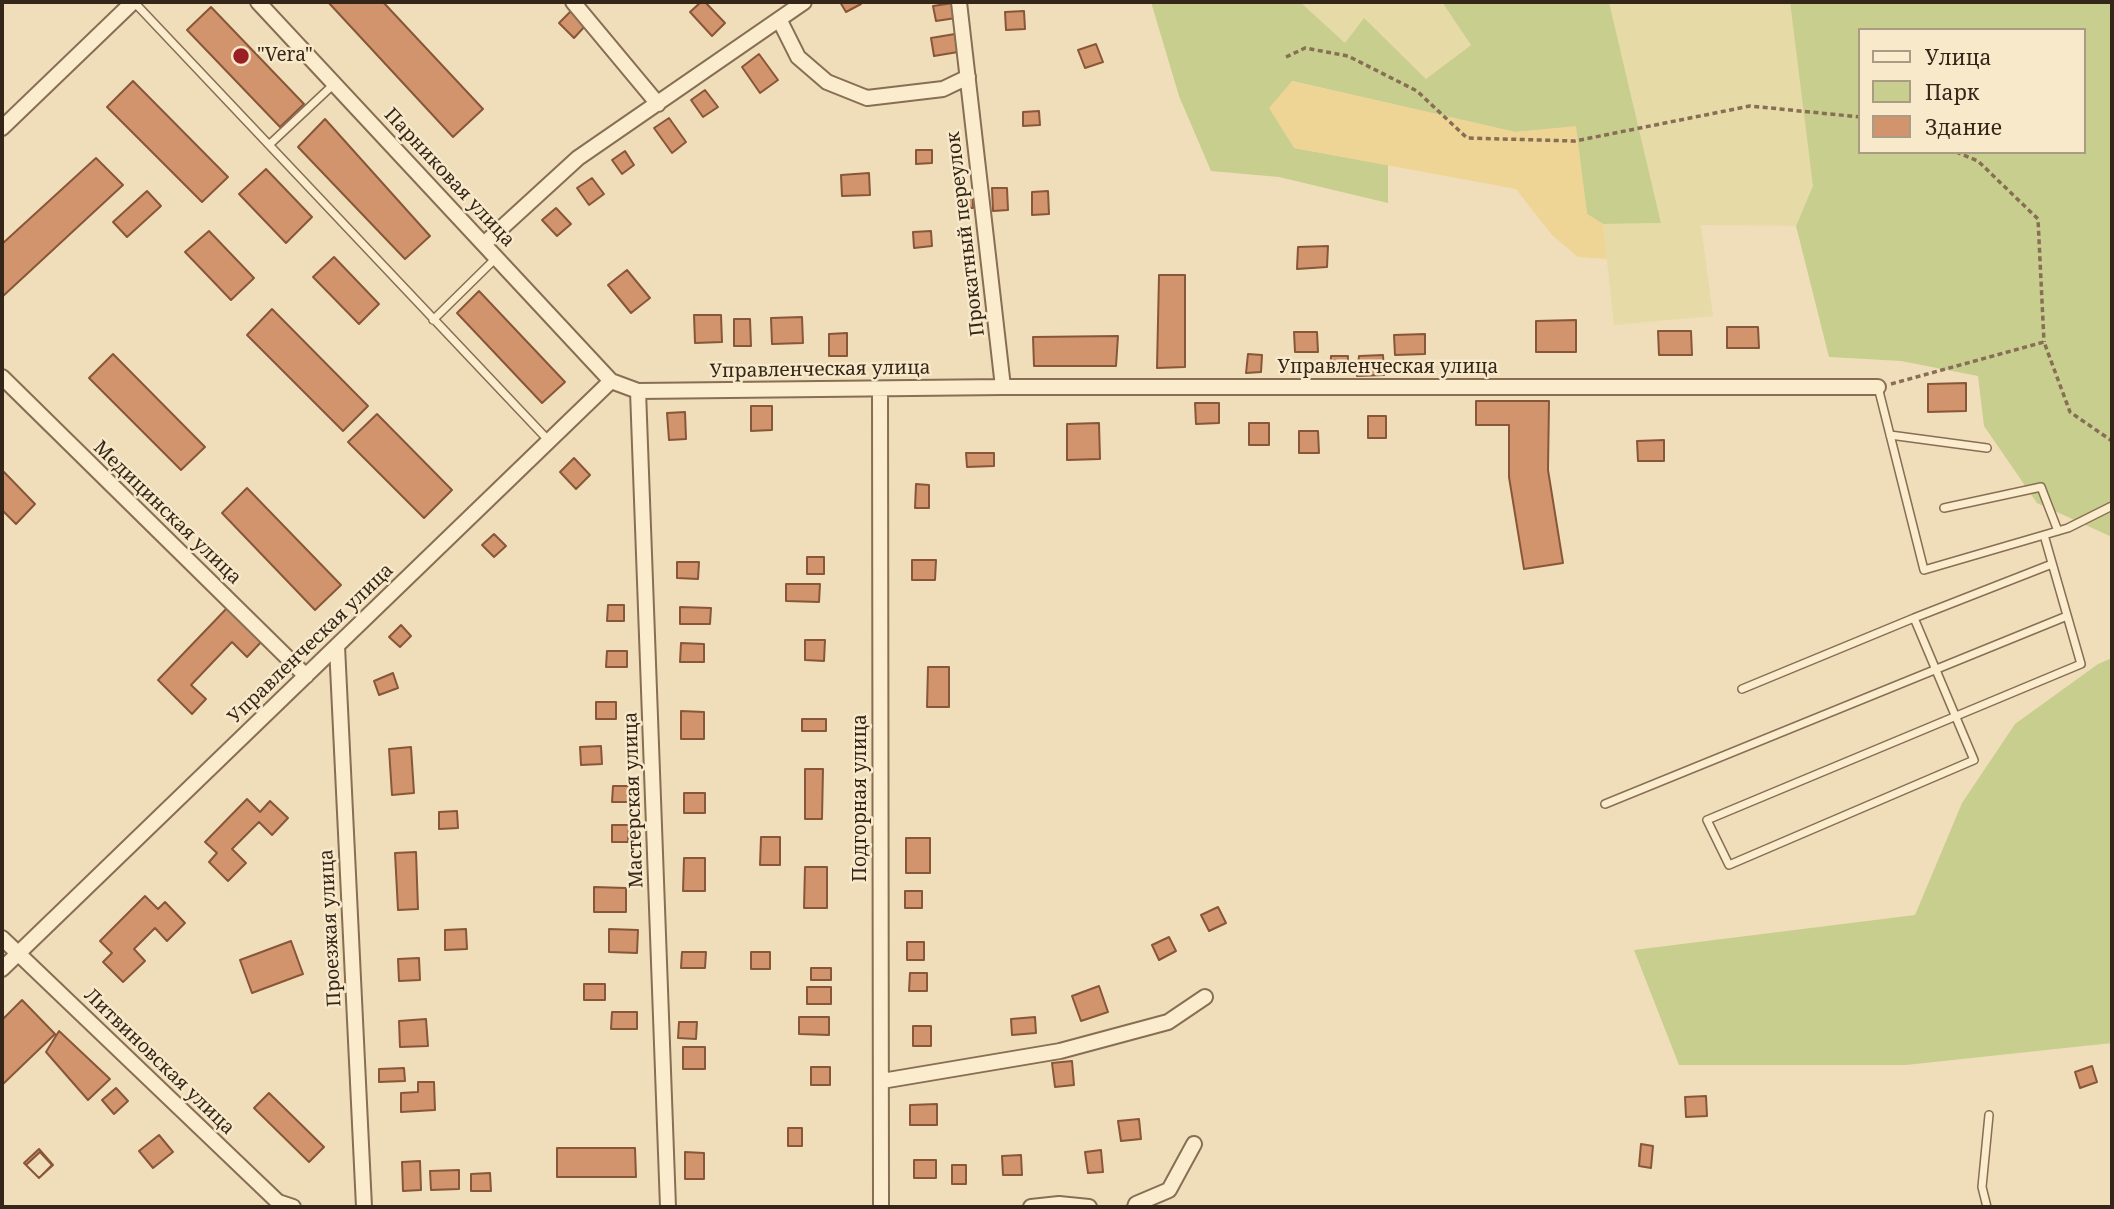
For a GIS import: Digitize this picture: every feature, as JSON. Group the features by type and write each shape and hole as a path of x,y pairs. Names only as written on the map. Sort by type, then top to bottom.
{"street":[{"path":"2,128 134,2"},
{"name":"Парниковая улица","path":"258,2 611,381"},
{"path":"573,2 658,104"},
{"path":"484,244 578,158 804,2"},
{"name":"Прокатный переулок","path":"959,2 1003,387"},
{"path":"780,20 798,57 827,82 867,99 943,89 968,77"},
{"name":"Медицинская улица","path":"2,377 306,676"},
{"name":"Управленческая улица","path":"2,969 611,381 638,391 1003,387 1878,387"},
{"name":"Подгорная улица","path":"880,389 881,1207"},
{"name":"Мастерская улица","path":"638,391 668,1207"},
{"name":"Проезжая улица","path":"337,646 364,1207"},
{"name":"Литвиновская улица","path":"2,939 278,1202 293,1207"},
{"path":"882,1081 1060,1051 1168,1022 1205,997"},
{"path":"1135,1207 1136,1204 1169,1190 1194,1144"},
{"path":"1031,1207 1059,1204 1089,1207"}],"lane":[{"path":"134,2 549,441"},
{"path":"270,144 334,84"},
{"path":"433,320 497,257"},
{"path":"1878,387 1924,570 2058,531 2112,506"},
{"path":"1890,435 1987,448"},
{"path":"1944,508 2040,487 2058,531"},
{"path":"1914,618 1954,715 1975,760 1729,865 1707,820 1954,715 2081,664 2045,535"},
{"path":"1742,689 2053,564"},
{"path":"1605,804 2067,616"},
{"path":"1986,1207 1982,1187 1989,1115"}],"path":[{"path":"1286,57 1305,48 1348,56 1417,91 1467,138 1575,141 1750,106 1858,117"},
{"path":"1960,154 1978,161 2038,219 2044,342 2070,412 2112,441"},
{"path":"1878,387 2044,342"}],"shaded area":[{"path":"1300,2 1442,2 1471,45 1426,79 1364,19 1345,44"},
{"path":"1609,2 1790,2 1814,186 1796,226 1701,225 1713,316 1614,325 1603,224 1661,223"}],"green space":[{"path":"1151,2 1300,2 1345,43 1364,18 1426,79 1471,45 1442,2 1609,2 1661,223 1603,224 1587,214 1575,127 1515,132 1292,81 1294,148 1388,165 1388,203 1279,177 1211,171 1179,96"},
{"path":"1790,2 2112,2 2112,537 2037,503 1984,426 1978,376 1901,361 1829,357 1796,226 1813,186"},
{"path":"2112,658 2112,1043 1906,1065 1679,1065 1634,950 1915,915 1962,803 2015,724 2098,664"}],"sand":[{"path":"1292,81 1515,132 1576,126 1587,214 1603,224 1607,259 1578,257 1552,235 1516,189 1294,148 1269,108"}],"building":[{"path":"328,2 383,2 483,109 453,137"},
{"path":"701,2 705,2 725,23 712,36 690,12"},
{"path":"840,2 860,2 861,4 846,12"},
{"path":"953,3 956,18 936,21 933,6"},
{"path":"211,7 304,104 280,127 187,30"},
{"path":"571,11 586,25 574,38 559,23"},
{"path":"1024,11 1025,29 1006,30 1005,12"},
{"path":"955,34 958,52 934,56 931,38"},
{"path":"1096,44 1103,62 1085,68 1078,50"},
{"path":"759,54 778,80 760,93 742,67"},
{"path":"133,81 228,177 202,202 107,107"},
{"path":"705,90 718,107 703,117 691,100"},
{"path":"1039,111 1040,125 1023,126 1023,112"},
{"path":"669,118 686,142 672,153 654,128"},
{"path":"325,119 430,236 405,259 298,147"},
{"path":"916,150 932,150 932,163 916,164"},
{"path":"625,151 634,165 622,174 612,160"},
{"path":"96,158 123,185 2,297 2,244"},
{"path":"266,169 312,217 286,243 239,194"},
{"path":"869,173 870,195 842,196 841,175"},
{"path":"592,178 604,194 589,205 577,188"},
{"path":"992,188 1007,188 1008,210 993,211"},
{"path":"147,191 161,206 127,237 113,222"},
{"path":"1048,191 1049,214 1032,215 1032,192"},
{"path":"973,193 973,208 961,208 960,194"},
{"path":"556,208 571,224 557,236 542,220"},
{"path":"209,231 254,278 231,300 185,252"},
{"path":"931,231 932,246 914,248 913,232"},
{"path":"1328,246 1327,267 1297,269 1298,247"},
{"path":"334,257 379,304 359,324 313,277"},
{"path":"627,270 650,298 631,313 608,285"},
{"path":"1159,275 1185,275 1185,367 1157,368"},
{"path":"479,291 565,382 542,403 457,313"},
{"path":"272,309 368,406 343,431 247,335"},
{"path":"694,315 721,315 722,342 695,343"},
{"path":"802,317 803,343 772,344 771,318"},
{"path":"734,319 750,319 751,346 734,346"},
{"path":"1576,320 1576,352 1536,352 1536,321"},
{"path":"1727,327 1758,327 1759,348 1727,348"},
{"path":"1658,331 1691,331 1692,355 1659,355"},
{"path":"1294,332 1317,332 1318,352 1295,352"},
{"path":"847,333 847,356 829,356 829,334"},
{"path":"1425,334 1425,354 1395,355 1394,335"},
{"path":"1118,336 1116,366 1034,366 1033,337"},
{"path":"113,354 205,447 181,470 89,378"},
{"path":"1248,354 1262,355 1261,372 1246,373"},
{"path":"1383,355 1384,375 1357,376 1359,356"},
{"path":"1331,356 1348,356 1347,374 1330,374"},
{"path":"1966,383 1966,411 1928,412 1928,384"},
{"path":"1476,401 1549,401 1548,470 1563,563 1524,569 1509,477 1509,425 1476,425"},
{"path":"1195,403 1219,403 1219,423 1196,424"},
{"path":"751,406 772,406 772,430 751,431"},
{"path":"685,412 686,439 669,440 667,413"},
{"path":"377,414 452,490 424,518 348,442"},
{"path":"1368,416 1386,416 1386,438 1368,438"},
{"path":"1099,423 1100,459 1067,460 1067,424"},
{"path":"1249,423 1269,423 1269,445 1249,445"},
{"path":"1299,431 1318,431 1319,453 1299,453"},
{"path":"1664,440 1664,461 1638,461 1637,441"},
{"path":"966,453 994,453 994,466 967,467"},
{"path":"574,458 590,475 576,489 560,472"},
{"path":"2,470 35,504 16,524 2,510"},
{"path":"916,484 929,485 929,508 915,508"},
{"path":"247,488 341,585 315,610 222,513"},
{"path":"494,534 506,546 494,557 482,545"},
{"path":"807,557 824,557 824,574 807,574"},
{"path":"912,560 936,560 935,580 912,580"},
{"path":"677,562 699,562 698,579 677,578"},
{"path":"786,584 820,584 819,602 786,601"},
{"path":"608,605 624,605 624,621 607,621"},
{"path":"228,607 263,640 247,657 232,642 191,685 206,699 192,714 158,680"},
{"path":"680,607 711,608 710,624 680,624"},
{"path":"401,625 411,636 400,647 389,637"},
{"path":"805,640 825,640 824,661 805,660"},
{"path":"681,643 704,644 704,662 680,662"},
{"path":"607,651 627,651 627,667 606,667"},
{"path":"928,667 949,667 949,707 927,707"},
{"path":"393,673 398,688 379,695 374,681"},
{"path":"596,702 616,702 616,719 596,719"},
{"path":"681,711 704,712 704,739 681,739"},
{"path":"802,719 826,719 826,731 802,731"},
{"path":"601,746 602,764 581,765 580,747"},
{"path":"411,747 414,793 392,795 389,749"},
{"path":"805,769 823,769 822,819 805,819"},
{"path":"613,786 633,786 633,802 612,802"},
{"path":"684,793 705,793 705,813 684,813"},
{"path":"247,799 260,812 270,801 288,818 272,835 259,822 232,849 246,863 228,881 209,862 217,853 205,842"},
{"path":"457,811 458,828 439,829 439,812"},
{"path":"612,825 629,825 628,842 612,842"},
{"path":"761,837 780,837 780,865 760,865"},
{"path":"906,838 930,838 930,873 906,873"},
{"path":"416,852 418,909 398,910 395,853"},
{"path":"684,858 705,858 705,891 683,891"},
{"path":"805,867 827,867 827,908 804,908"},
{"path":"594,887 626,888 626,912 594,912"},
{"path":"905,891 922,891 922,908 905,908"},
{"path":"145,896 158,909 165,902 185,923 167,941 155,928 134,949 145,961 123,982 103,962 112,953 100,941"},
{"path":"1218,907 1226,923 1209,931 1201,915"},
{"path":"466,929 467,949 445,950 445,930"},
{"path":"609,929 638,930 637,953 609,952"},
{"path":"1169,937 1176,951 1159,960 1152,945"},
{"path":"291,941 303,974 252,993 240,960"},
{"path":"907,942 924,942 924,960 907,960"},
{"path":"682,952 706,952 705,968 681,968"},
{"path":"751,952 770,952 770,969 751,969"},
{"path":"419,958 420,980 399,981 398,959"},
{"path":"811,968 831,968 831,980 811,980"},
{"path":"910,973 927,973 927,991 909,991"},
{"path":"584,984 605,984 605,1000 584,1000"},
{"path":"1099,986 1108,1012 1081,1021 1072,996"},
{"path":"807,987 831,987 831,1004 807,1004"},
{"path":"22,1000 55,1034 2,1085 2,1020"},
{"path":"612,1012 637,1012 637,1029 611,1029"},
{"path":"799,1017 829,1017 829,1035 799,1034"},
{"path":"1035,1017 1036,1033 1012,1035 1011,1019"},
{"path":"426,1019 428,1046 400,1047 399,1021"},
{"path":"679,1022 697,1022 696,1039 678,1038"},
{"path":"913,1026 931,1026 931,1046 913,1046"},
{"path":"59,1031 110,1079 88,1100 46,1052"},
{"path":"683,1047 705,1047 705,1069 683,1069"},
{"path":"1072,1061 1074,1085 1055,1087 1052,1063"},
{"path":"2092,1066 2097,1082 2080,1088 2075,1072"},
{"path":"811,1067 830,1067 830,1085 811,1085"},
{"path":"404,1068 405,1081 379,1082 379,1069"},
{"path":"418,1082 434,1082 435,1110 401,1112 401,1093 418,1092"},
{"path":"116,1088 128,1101 114,1114 102,1100"},
{"path":"269,1093 324,1147 309,1162 254,1108"},
{"path":"1706,1096 1707,1116 1686,1117 1685,1097"},
{"path":"937,1104 937,1125 910,1125 910,1105"},
{"path":"1139,1119 1141,1139 1121,1141 1118,1121"},
{"path":"788,1128 802,1128 802,1146 788,1146"},
{"path":"159,1135 173,1152 153,1168 139,1151"},
{"path":"1641,1144 1653,1146 1651,1168 1639,1166"},
{"path":"557,1148 635,1148 636,1177 557,1177"},
{"path":"39,1149 53,1165 39,1178 24,1163"},
{"path":"1101,1150 1103,1172 1088,1173 1085,1152"},
{"path":"40,1152 52,1165 39,1178 26,1165"},
{"path":"685,1152 704,1153 704,1179 685,1179"},
{"path":"1021,1155 1022,1175 1003,1175 1002,1156"},
{"path":"914,1160 936,1160 936,1178 914,1178"},
{"path":"420,1161 421,1190 403,1191 402,1162"},
{"path":"952,1165 966,1165 966,1184 952,1184"},
{"path":"459,1170 459,1189 431,1190 430,1171"},
{"path":"490,1173 491,1191 471,1191 471,1174"}],"place":[{"name":"\"Vera\"","path":"241,56"}]}
